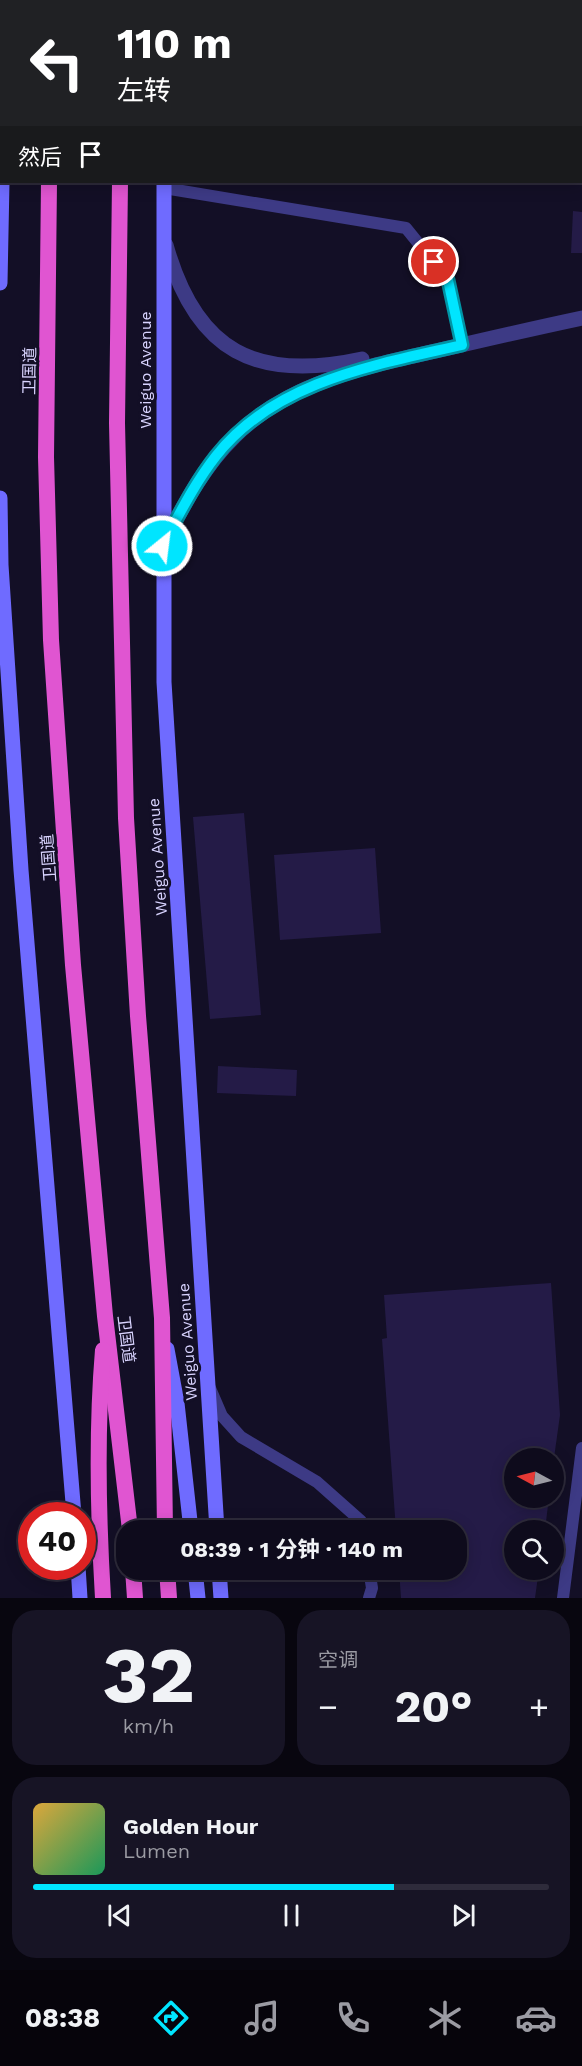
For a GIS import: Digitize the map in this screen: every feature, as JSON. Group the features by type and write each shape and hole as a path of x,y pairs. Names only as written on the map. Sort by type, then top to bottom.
{"highway":[{"name":"卫国道","path":"49,183 46,457 51,640 73,964 105,1316 129,1520"},
{"name":"卫国道","path":"120,183 117,423 126,818 138,1016 162,1318 165,1520"},
{"path":"103,1598 97,1494 98,1408 105,1316"},
{"path":"134,1580 135,1598"},
{"path":"168,1580 169,1598"}],"main road":[{"path":"0,283 2,183"},
{"name":"Weiguo Avenue","path":"164,185 162,546 164,682 216,1520"},
{"path":"0,498 0,564 21,870 73,1502"},
{"path":"162,1318 177,1403 189,1520"},
{"path":"79,1580 80,1598"},
{"path":"196,1580 198,1598"},
{"path":"220,1580 221,1598"}],"street":[{"path":"164,236 179,285 196,316 230,345 260,362 301,368 329,365 582,318"},
{"path":"162,546 198,480 218,454 236,434 269,410 301,391 354,370 582,310"}],"lane":[{"path":"164,185 406,228 448,280 461,341"},
{"path":"207,1382 222,1416 241,1437 317,1482 360,1520"},
{"path":"563,1598 582,1448"},
{"path":"369,1598 372,1588 371,1580"}],"building":[{"path":"573,211 582,212 582,253 571,253"},
{"path":"244,813 261,1015 210,1019 193,817"},
{"path":"375,848 381,933 280,940 274,855"},
{"path":"218,1066 297,1070 296,1096 217,1093"},
{"path":"551,1283 560,1415 555,1448 504,1448 504,1508 548,1508 546,1520 504,1520 504,1580 537,1580 535,1598 401,1598 400,1580 467,1580 467,1520 395,1520 382,1339 387,1338 384,1295"}],"route":[{"path":"162,546 198,480 218,454 236,434 269,410 301,391 354,370 462,345 448,280 434,262"}]}
